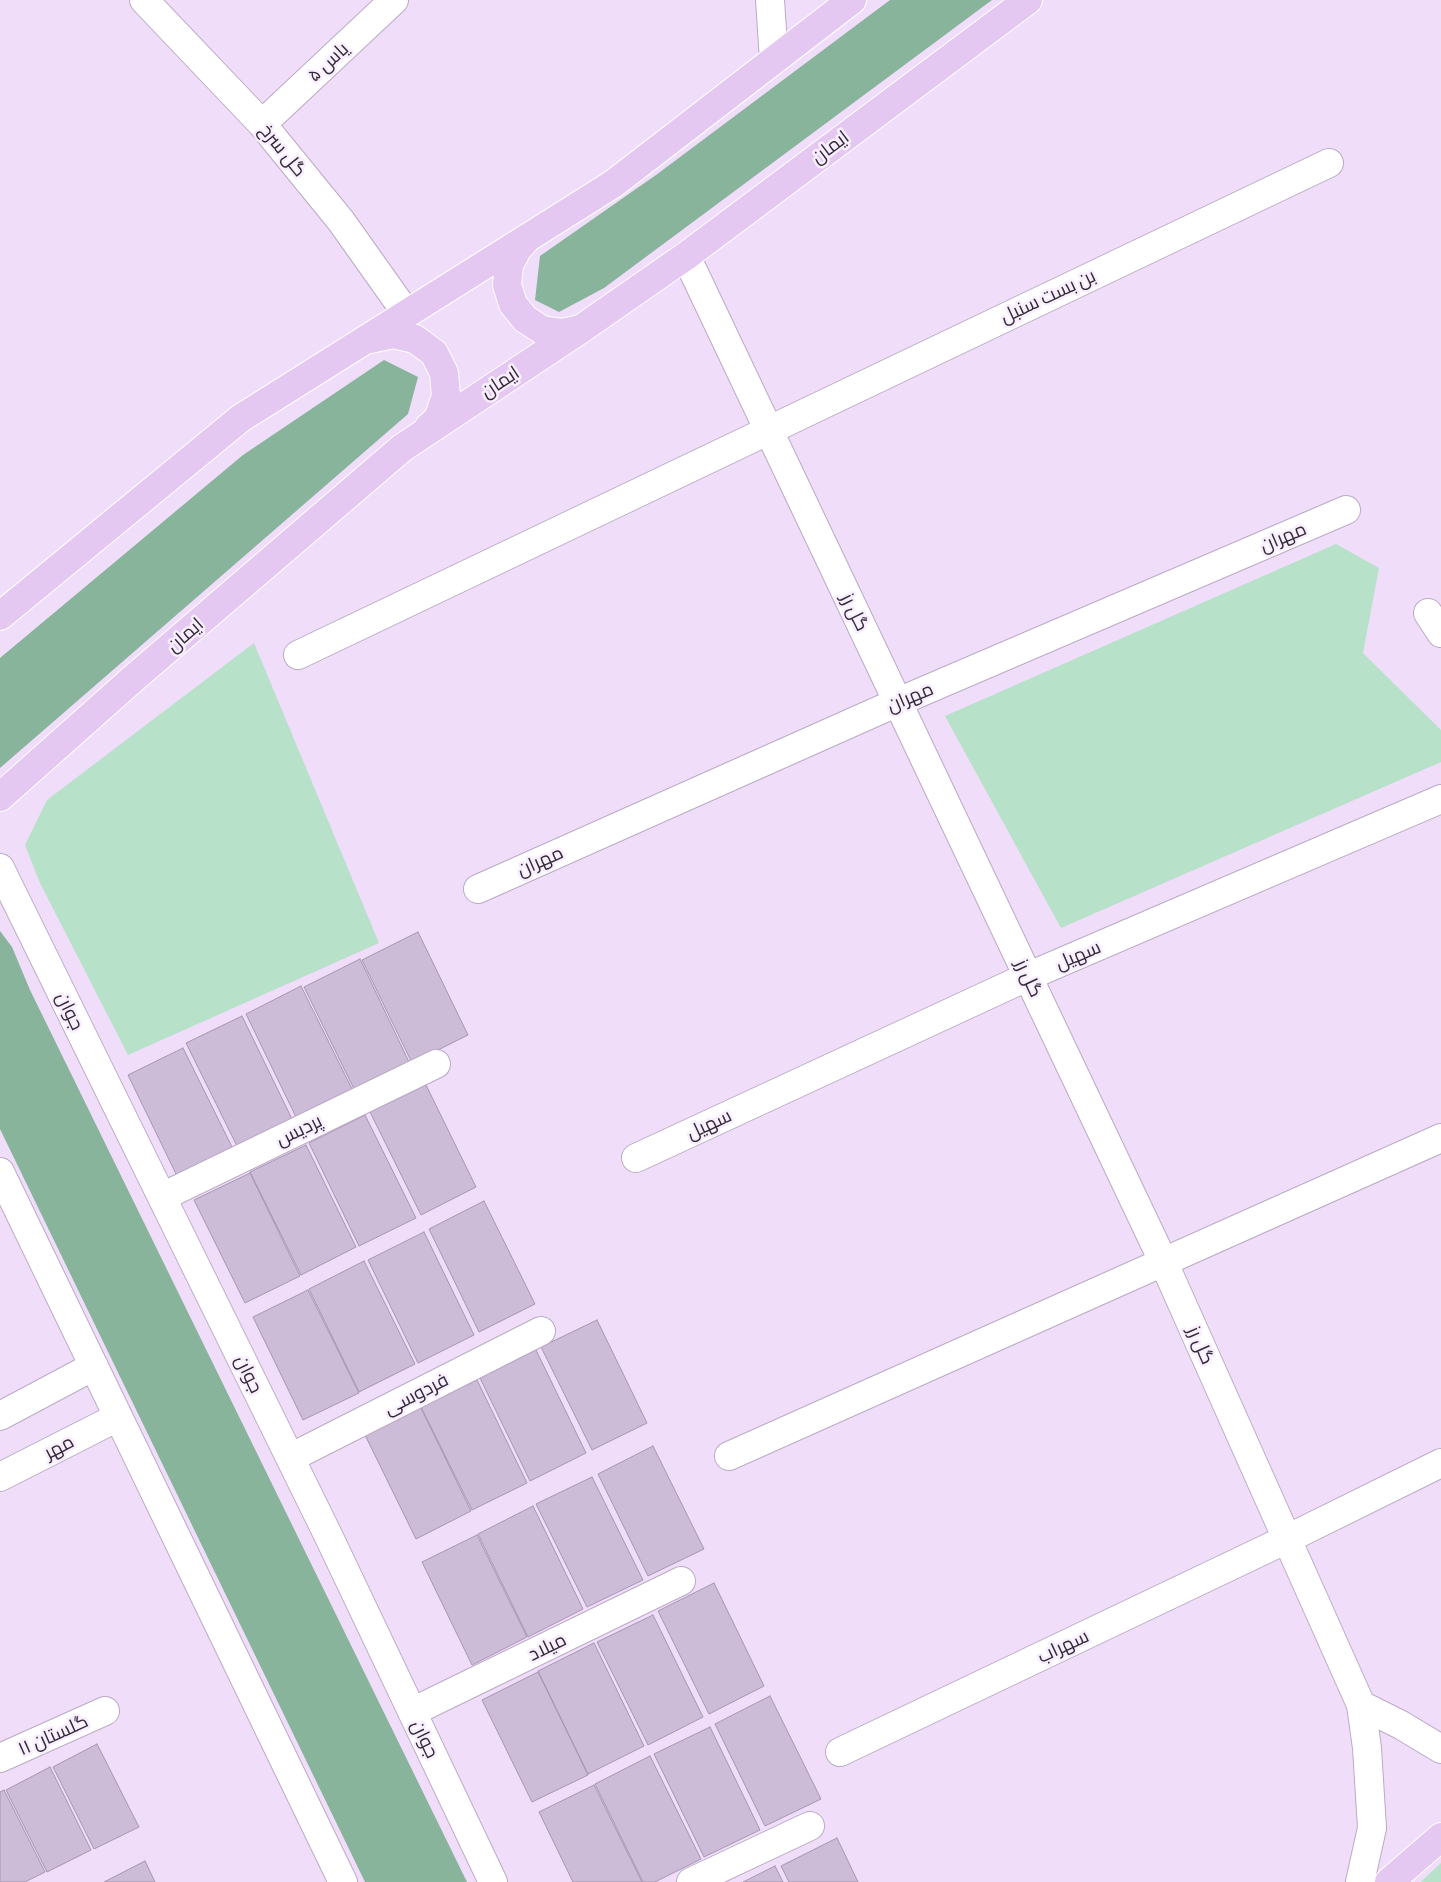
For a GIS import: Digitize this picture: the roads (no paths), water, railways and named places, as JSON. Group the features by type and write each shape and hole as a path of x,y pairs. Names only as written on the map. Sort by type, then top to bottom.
{"main road":[{"path":"0,616 242,418 613,184 852,0"},
{"name":"ایمان","path":"0,798 158,658 402,448 581,329 686,256 1028,0"},
{"path":"533,235 518,248 509,265 507,285 513,304 525,319 542,330 562,333 581,329"},
{"path":"370,338 393,334 415,339 434,353 444,373 446,396 438,419 421,435"},
{"path":"1389,1882 1441,1837"}],"street":[{"name":"گل سرخ","path":"144,0 262,124 341,221 407,314"},
{"name":"یاس ۵","path":"262,124 394,0"},
{"path":"770,0 774,60"},
{"name":"بن بست سنبل","path":"298,654 1329,163"},
{"name":"گل رز","path":"686,256 1164,1261 1361,1706 1367,1748 1372,1828 1360,1882"},
{"name":"مهران","path":"478,889 898,702 1346,510"},
{"name":"سهیل","path":"636,1158 1029,976 1441,799"},
{"name":"جوان","path":"0,868 290,1458 494,1882"},
{"path":"0,905 28,926"},
{"name":"پردیس","path":"162,1197 436,1064"},
{"path":"729,1456 1441,1138"},
{"path":"0,1172 343,1882"},
{"name":"فردوسی","path":"290,1458 541,1330"},
{"path":"0,1416 94,1366"},
{"name":"مهر","path":"0,1477 118,1417"},
{"name":"سهراب","path":"840,1752 1287,1539 1441,1463"},
{"name":"میلاد","path":"412,1712 682,1581"},
{"path":"1361,1706 1401,1725 1441,1749"},
{"name":"گلستان ۱۱","path":"0,1758 105,1711"},
{"path":"691,1882 810,1826"}]}
